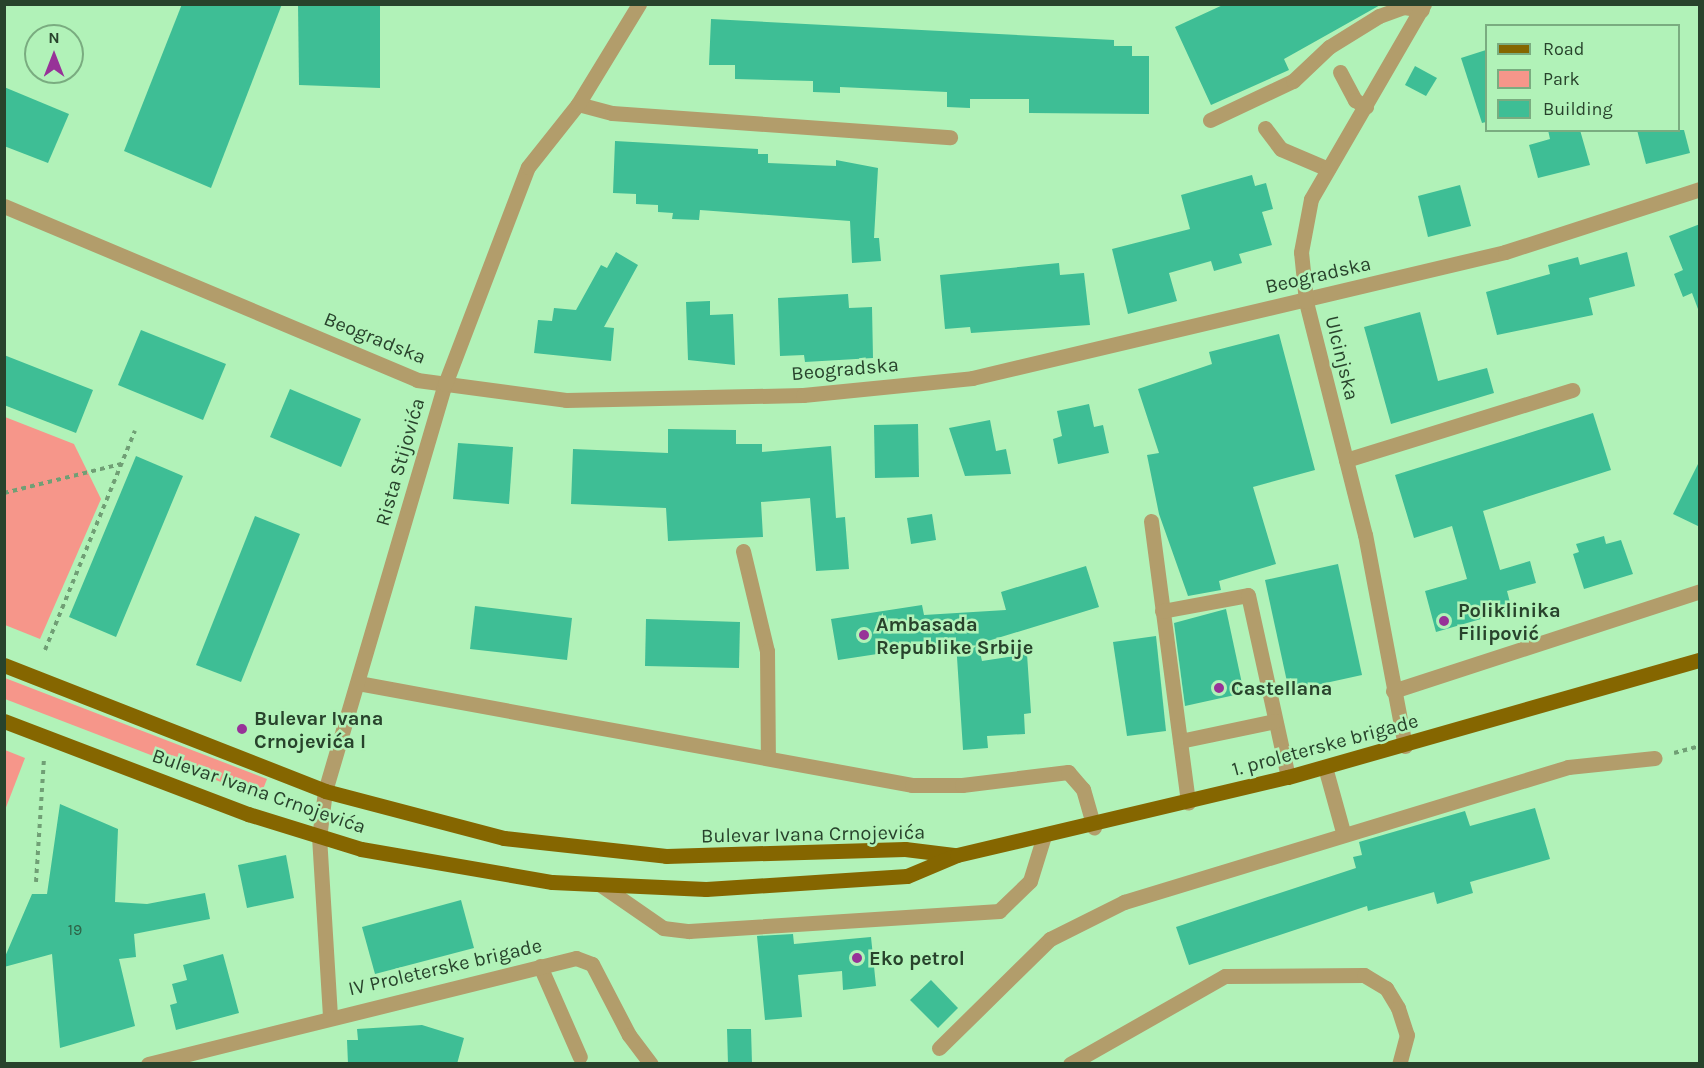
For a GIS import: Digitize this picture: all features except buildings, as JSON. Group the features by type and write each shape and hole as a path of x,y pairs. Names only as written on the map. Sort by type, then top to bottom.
{"main road":[{"name":"1. proleterske brigade","path":"957,855 1094,827 1288,777 1405,746 1700,660"},
{"name":"Bulevar Ivana Crnojevića","path":"4,665 325,791 436,824 598,851 733,857 905,849 957,855"},
{"name":"Bulevar Ivana Crnojevića","path":"4,721 319,838 493,874 600,885 706,889 855,882 908,876 957,855"}],"street":[{"name":"Rista Stijovića","path":"325,791 445,384 528,167 578,104 639,4"},
{"path":"1210,120 1293,81 1329,47 1380,16 1404,8 1423,7"},
{"name":"Ulcinjska","path":"1405,746 1346,460 1306,301 1302,228 1328,169 1423,7"},
{"path":"1340,72 1355,100 1366,107"},
{"path":"578,104 612,113 950,137"},
{"path":"1265,128 1281,149 1328,169"},
{"name":"Beogradska","path":"4,206 417,380 566,400 869,388 972,378 1189,324 1306,301 1505,252 1700,189"},
{"path":"1346,460 1572,390"},
{"path":"1151,521 1188,803"},
{"path":"743,551 767,651 768,758"},
{"path":"1393,691 1700,591"},
{"path":"1162,611 1248,595 1288,777"},
{"path":"358,684 936,787 1068,772 1083,789 1094,827"},
{"path":"1180,741 1275,721"},
{"path":"939,1048 1050,939 1124,902 1343,832 1568,767 1655,758"},
{"path":"1325,767 1343,832"},
{"name":"IV Proleterske brigade","path":"325,791 319,838 330,1016"},
{"path":"600,885 663,928 689,931 999,911 1030,881 1043,839"},
{"name":"IV Proleterske brigade","path":"148,1064 187,1059 330,1016 570,959 592,964 629,1035 651,1064"},
{"path":"540,966 580,1058"},
{"path":"1070,1064 1225,976 1353,975 1364,975 1386,988 1398,1008 1407,1035 1399,1064"}],"path":[{"path":"45,650 135,431"},
{"path":"4,493 121,464"},
{"path":"1655,758 1700,746"},
{"path":"36,882 44,759"}],"green space":[{"path":"5,417 74,444 101,499 40,639 5,625"},
{"path":"5,678 267,779 260,797 5,699"},
{"path":"5,750 25,758 5,810"}],"place":[{"name":"Poliklinika Filipović","path":"1444,621"},
{"name":"Ambasada Republike Srbije","path":"864,635"},
{"name":"Castellana","path":"1219,688"},
{"name":"Bulevar Ivana Crnojevića I","path":"242,729"},
{"name":"Eko petrol","path":"857,958"}]}
